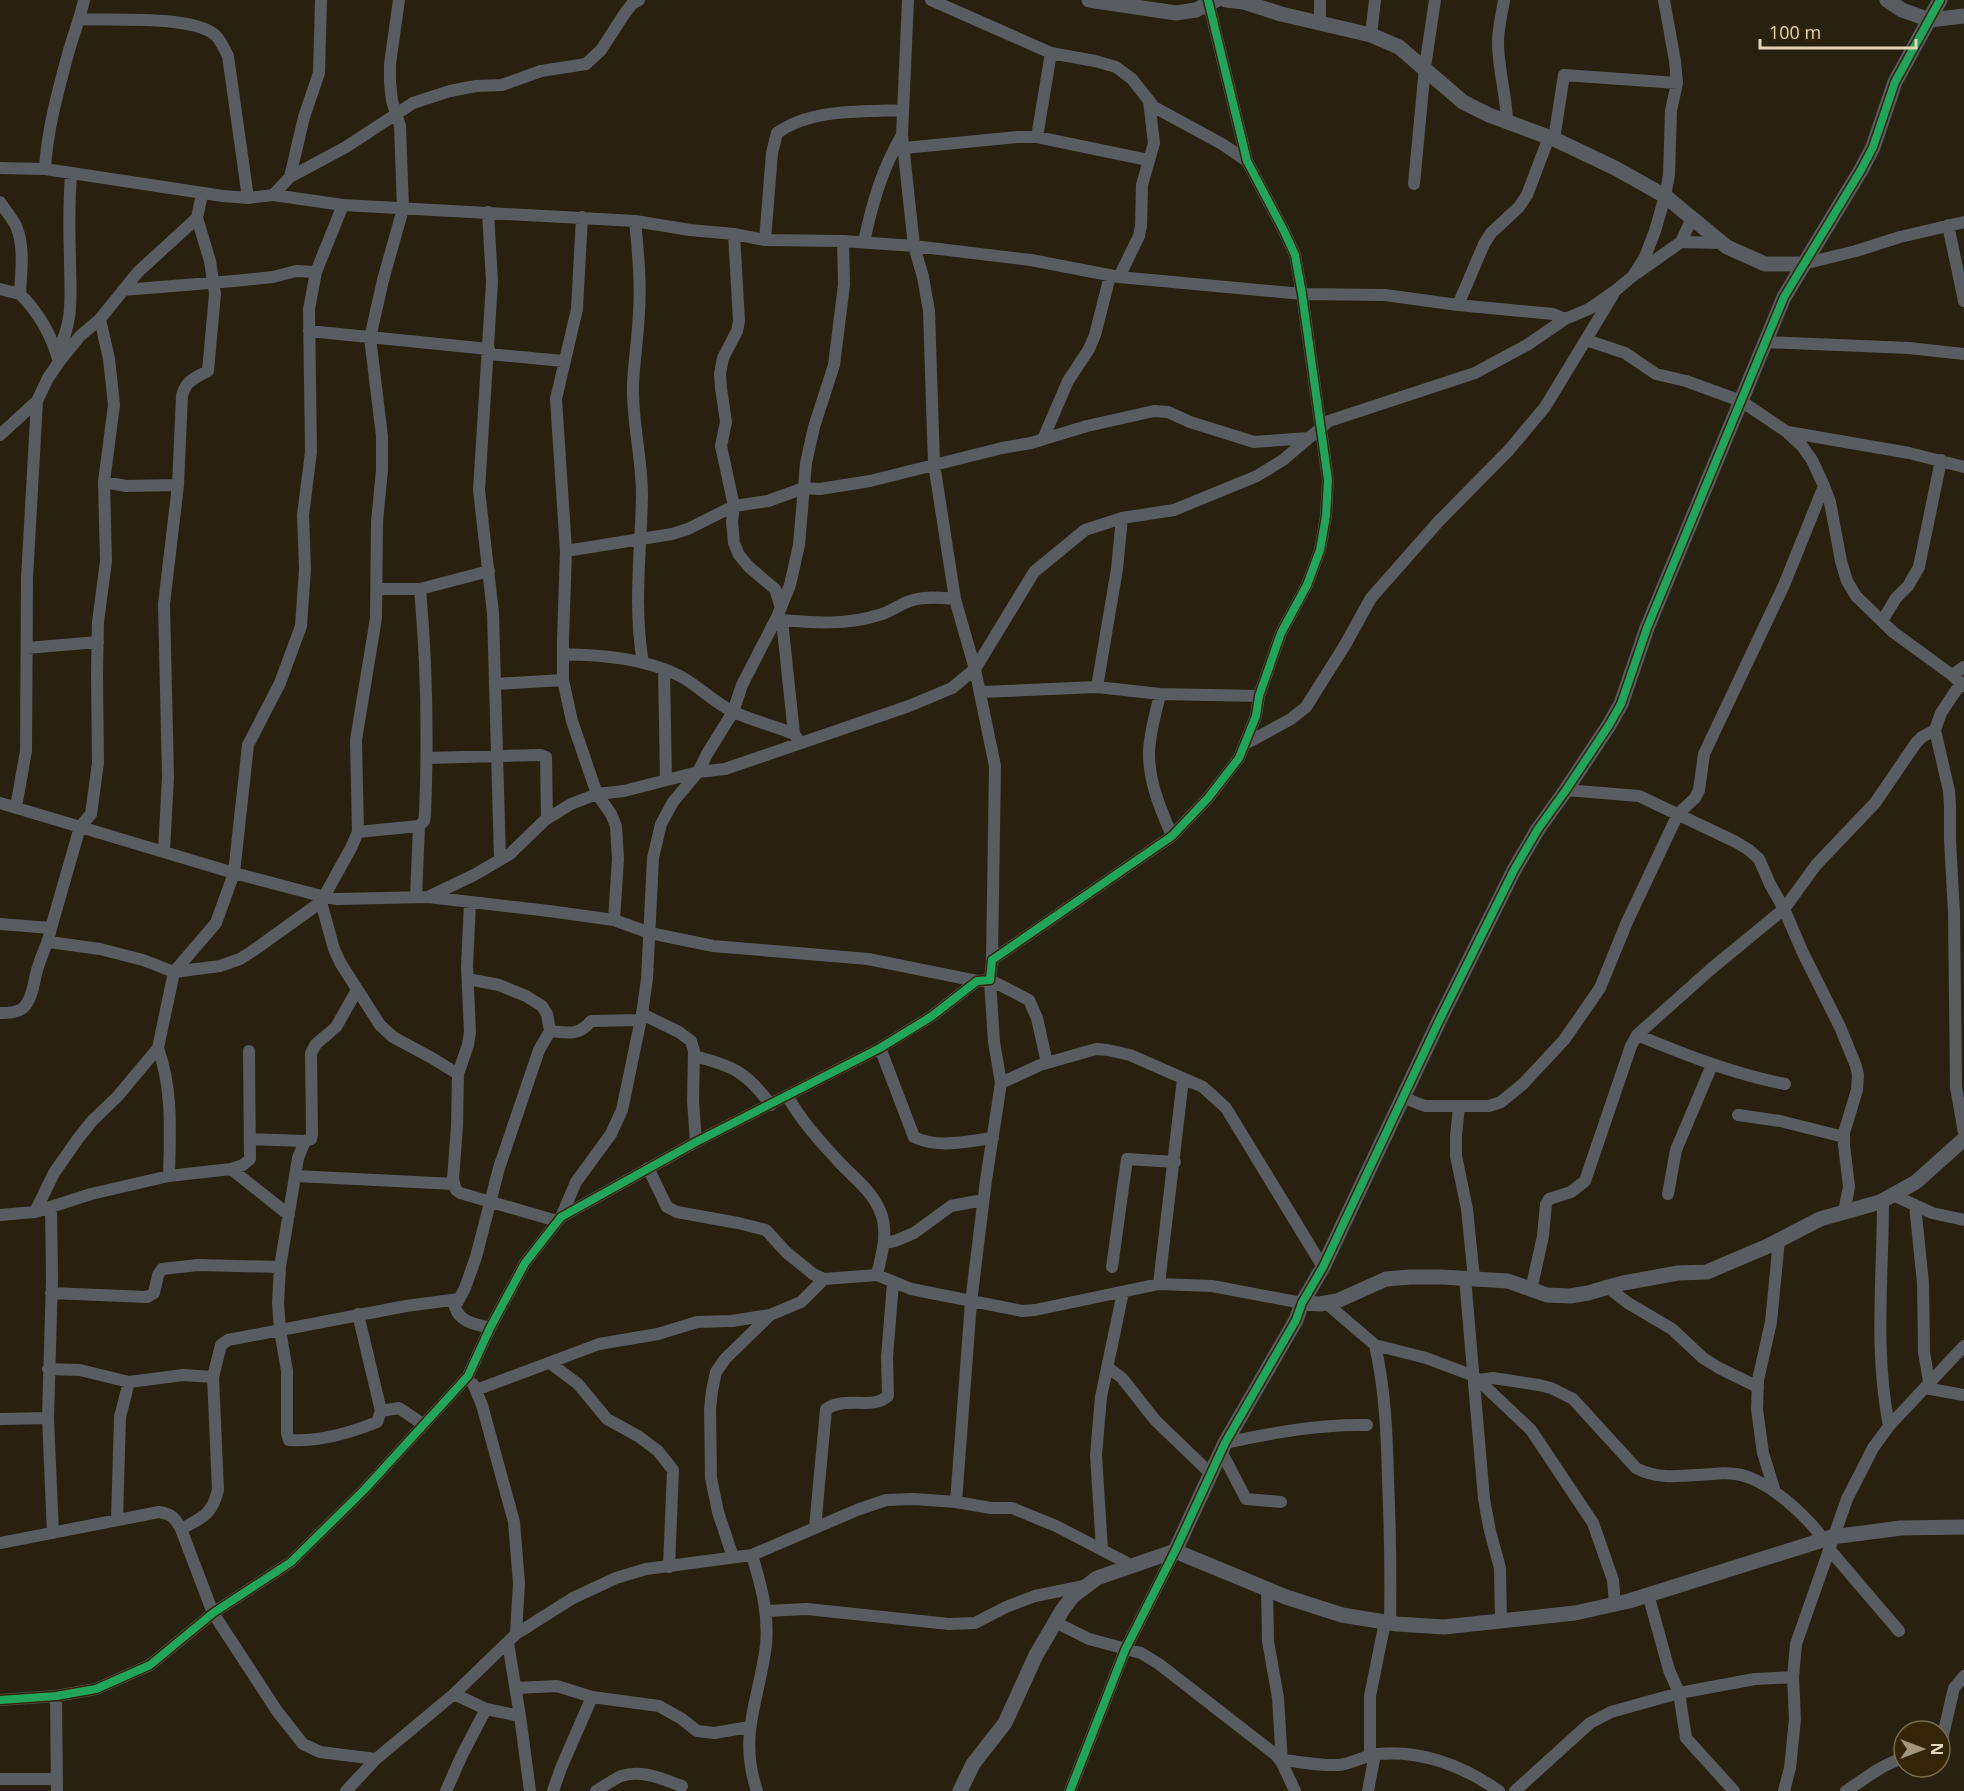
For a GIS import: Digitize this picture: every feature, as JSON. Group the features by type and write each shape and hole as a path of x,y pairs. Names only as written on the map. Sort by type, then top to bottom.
{"street":[{"path":"45,169 68,52 84,0"},
{"path":"290,177 304,117 319,73 321,0"},
{"path":"49,942 100,949 143,960 174,972 220,966 240,959 273,938 323,899 358,831 356,740 372,650 377,589 377,522 382,470 382,436 370,338 403,209 400,126 392,101 390,64 399,0"},
{"path":"273,195 290,177 346,147 413,103 476,86 502,85 541,71 586,64 601,50 632,4 639,0"},
{"path":"908,0 902,135 914,246 929,311 934,464 955,599 981,692 995,766 990,980 994,1042 1001,1083 983,1200 971,1302 956,1502"},
{"path":"931,0 1051,53 1116,67 1132,79 1154,107 1222,144 1247,161"},
{"path":"992,960 1172,836 1208,798 1239,758 1256,716 1259,696 1281,633 1307,585 1320,550 1326,516 1328,480 1302,294 1294,255 1247,161 1220,54 1211,1 1196,10 1176,14 1089,0"},
{"path":"1226,0 1244,2 1281,14 1371,35 1399,47 1464,102 1489,115 1551,138 1615,168 1665,196 1723,243 1765,264 1803,264 1964,222"},
{"path":"1320,0 1320,22"},
{"path":"1371,35 1375,0"},
{"path":"1414,184 1425,67 1435,0"},
{"path":"1504,0 1497,38 1507,121"},
{"path":"1634,276 1655,231 1665,196 1671,152 1671,111 1677,83 1664,0"},
{"path":"1887,0 1902,10 1930,20 1964,16"},
{"path":"1070,1791 1125,1650 1175,1551 1210,1473 1296,1320 1302,1303 1323,1267 1438,1023 1514,870 1538,829 1610,725 1621,704 1634,672 1647,628 1784,297 1861,170 1873,147 1895,82 1940,0"},
{"path":"80,19 111,18 174,23 206,30 217,36 228,56 248,198"},
{"path":"1037,137 1051,53"},
{"path":"1458,305 1484,244 1491,233 1519,207 1527,195 1551,138 1564,75 1677,83"},
{"path":"1042,439 1068,381 1089,349 1114,276 1139,236 1142,185 1154,144 1149,101"},
{"path":"765,240 772,153 777,133 795,123 827,115 851,111 903,110"},
{"path":"864,242 878,186 902,135"},
{"path":"904,148 1037,137 1148,160"},
{"path":"0,168 45,169 202,194 248,198 273,195 343,205 582,217 635,221 765,240 843,241 914,246 1031,260 1114,276 1302,294 1385,295 1553,314 1564,319"},
{"path":"0,435 37,401 63,343 71,313 68,203 71,174"},
{"path":"164,851 168,777 164,604 178,485 182,396 184,387 191,380 208,372 213,320 214,282 197,218 202,194"},
{"path":"0,202 16,226 19,237 20,294"},
{"path":"35,1212 54,1173 82,1134 158,1048 174,972 216,923 234,873 248,745 280,683 296,643 304,609 303,515 312,452 309,309 316,272 343,205"},
{"path":"488,212 492,282 479,490 493,613 500,859"},
{"path":"582,217 577,309 563,361 556,399 557,448 566,551 563,680 572,721 597,794 611,814 616,826 618,859 614,920"},
{"path":"58,358 100,319 138,272 197,218"},
{"path":"422,897 474,875 510,854 547,819 571,804 597,794 624,791 698,772 725,769 797,738 909,706 952,688 975,669 1034,572 1049,557 1085,530 1122,518 1174,510 1257,476 1283,460 1308,438 1337,418 1475,373 1527,345 1564,319 1589,309 1615,291 1681,242 1692,219"},
{"path":"635,221 639,310 633,395 642,483 637,603 643,663"},
{"path":"1948,225 1964,301"},
{"path":"734,234 739,321 737,332 723,358 720,374 726,422 721,446 734,506 732,522 734,543 739,555 749,567 776,589 797,738"},
{"path":"0,1700 56,1696 96,1689 150,1665 213,1613 291,1562 364,1490 468,1376 490,1328 525,1263 559,1219 576,1182 604,1144 622,1110 641,1017 650,933 649,906 653,858 661,824 672,801 698,772 733,712 752,663 780,615 790,585 799,545 806,463 814,427 834,365 844,285 843,241"},
{"path":"1681,242 1723,243"},
{"path":"123,290 273,277 296,271 316,272"},
{"path":"0,289 20,294 40,319 58,358"},
{"path":"1245,744 1291,719 1306,707 1371,598 1439,522 1509,450 1545,407 1615,291"},
{"path":"0,1013 23,1008 30,997 39,964 49,942 80,827 91,814 99,763 98,642 106,561 104,482 114,405 109,359 100,319"},
{"path":"309,331 563,361"},
{"path":"1586,340 1625,353 1656,374 1686,381 1741,401 1787,432 1802,446 1812,460 1824,486 1830,502 1841,561 1847,581 1856,596 1893,632 1959,681"},
{"path":"1764,342 1909,348 1964,354"},
{"path":"16,807 26,751 27,578 37,401"},
{"path":"566,551 641,540 688,529 734,506 768,501 804,488 819,489 870,481 1154,411 1168,412 1190,422 1254,442 1308,438"},
{"path":"1787,432 1909,453 1964,467"},
{"path":"1881,621 1896,598 1908,586 1919,567 1941,460"},
{"path":"104,482 126,486 178,485"},
{"path":"1404,1098 1425,1106 1489,1106 1501,1102 1523,1084 1564,1040 1600,988 1627,922 1678,814 1695,798 1699,790 1704,754 1784,585 1824,486"},
{"path":"1097,687 1117,569 1122,518"},
{"path":"377,589 420,589 489,571"},
{"path":"358,831 419,826 426,815 425,643 420,589"},
{"path":"780,615 804,622 845,622 880,615 912,600 955,599"},
{"path":"27,648 98,642"},
{"path":"563,654 600,655 664,669 681,676 733,712 797,738"},
{"path":"1964,667 1935,730 1949,791 1954,913 1956,1087 1964,1133"},
{"path":"664,669 666,780"},
{"path":"495,684 563,680"},
{"path":"981,692 1097,687 1160,694 1259,696"},
{"path":"1160,694 1149,753 1151,774 1158,801 1172,836"},
{"path":"1256,716 1273,729"},
{"path":"1531,1290 1543,1236 1546,1204 1549,1199 1571,1192 1585,1181 1631,1046 1637,1035 1711,969 1784,909 1816,865 1875,803 1916,743 1922,736 1935,730"},
{"path":"426,758 541,755 546,758 547,819"},
{"path":"1566,790 1639,796 1749,850 1758,859 1784,909 1816,984 1840,1028 1856,1066 1857,1090 1844,1137 1849,1187 1844,1212"},
{"path":"0,802 323,899 422,897 614,920 650,933 713,946 868,959 976,981 990,980 1029,1000 1037,1018 1047,1063"},
{"path":"1950,814 1964,813"},
{"path":"419,826 422,897"},
{"path":"323,899 334,950 380,1024 393,1037 458,1074"},
{"path":"470,903 467,966 470,1032 458,1074 454,1184 460,1193 559,1219 696,1142 880,1048 932,1016 976,981"},
{"path":"0,924 51,928"},
{"path":"468,979 499,985 526,996 542,1006 547,1014 550,1031 540,1050 489,1201 476,1257 455,1308 463,1320 490,1328"},
{"path":"250,1139 305,1141 311,1139 311,1053 316,1044 336,1027 357,990"},
{"path":"550,1031 579,1032 585,1029 591,1021 599,1019 641,1017 679,1032 691,1041 694,1056 693,1101 696,1142"},
{"path":"1637,1035 1712,1065 1785,1084"},
{"path":"158,1048 165,1068 170,1099 169,1176"},
{"path":"880,1048 914,1137 924,1142 952,1143 993,1138"},
{"path":"1001,1083 1047,1063 1096,1049 1130,1055 1203,1087 1226,1108 1323,1267"},
{"path":"0,1215 35,1212 91,1194 169,1176 231,1169 243,1165 250,1159 249,1051"},
{"path":"694,1056 722,1063 742,1073 755,1084 771,1105"},
{"path":"1668,1194 1676,1150 1712,1065"},
{"path":"1160,1284 1184,1079"},
{"path":"788,1097 801,1120 841,1164 868,1189 875,1200 883,1218 884,1243 877,1275"},
{"path":"1459,1107 1456,1156 1467,1209 1469,1278 1484,1499 1500,1568 1501,1620"},
{"path":"1738,1115 1780,1121 1844,1137"},
{"path":"648,1168 668,1207 677,1212 766,1230 786,1252 813,1274 824,1279 877,1275 893,1283 971,1302 1022,1311 1160,1284 1212,1286 1302,1303 1326,1303 1337,1301 1386,1279 1411,1276 1508,1281 1547,1295 1570,1296 1588,1293 1606,1286 1678,1273 1707,1272 1733,1263 1820,1219 1888,1198 1916,1182 1964,1139"},
{"path":"305,1141 298,1158 280,1267 278,1304 287,1371 289,1440 304,1441 329,1437 377,1422 381,1411 358,1314"},
{"path":"1112,1267 1127,1159 1175,1162"},
{"path":"231,1169 289,1215"},
{"path":"296,1176 454,1184"},
{"path":"1888,1198 1915,1205 1932,1213 1964,1220"},
{"path":"1888,1198 1879,1342 1889,1426"},
{"path":"884,1243 914,1233 951,1206 983,1200"},
{"path":"1915,1205 1923,1283 1927,1385"},
{"path":"51,1208 48,1418 53,1533"},
{"path":"1775,1492 1763,1453 1757,1409 1758,1387 1771,1322 1779,1240"},
{"path":"51,1293 147,1297 154,1293 158,1275 162,1269 198,1265 280,1267"},
{"path":"476,1390 598,1344 658,1334 697,1322 732,1321 770,1315 801,1302 824,1279"},
{"path":"815,1528 826,1409 835,1403 882,1402 888,1396 886,1357 893,1283"},
{"path":"1606,1286 1628,1304 1672,1329 1703,1358 1758,1387"},
{"path":"1102,1549 1096,1455 1101,1397 1123,1292"},
{"path":"181,1529 206,1516 215,1503 218,1490 213,1377 221,1345 228,1340 358,1314 459,1299"},
{"path":"1326,1303 1375,1345 1426,1358 1476,1378 1531,1430 1593,1523 1613,1580 1615,1604"},
{"path":"733,1557 718,1512 711,1478 712,1391 716,1372 725,1359 770,1315"},
{"path":"1368,1791 1372,1755 1370,1696 1387,1622 1391,1562 1387,1444 1382,1377 1375,1345"},
{"path":"1784,1791 1791,1768 1795,1719 1792,1677 1796,1644 1828,1542 1873,1448 1889,1426 1964,1346"},
{"path":"550,1363 578,1384 607,1419 638,1436 658,1451 673,1470 669,1567"},
{"path":"1107,1367 1122,1377 1155,1420 1210,1473"},
{"path":"48,1369 80,1370 129,1382 183,1375 213,1377"},
{"path":"468,1376 476,1390 488,1426 514,1522 519,1582 512,1639 530,1791"},
{"path":"1476,1378 1493,1378 1539,1385 1573,1399 1636,1468 1648,1475 1687,1477 1737,1474 1775,1492 1828,1542 1899,1631"},
{"path":"117,1520 120,1417 129,1382"},
{"path":"1927,1385 1964,1395"},
{"path":"381,1411 399,1408 424,1425"},
{"path":"0,1419 48,1418"},
{"path":"1223,1447 1285,1430 1316,1426 1367,1425"},
{"path":"1223,1447 1246,1499 1281,1502"},
{"path":"346,1791 376,1759 454,1694 512,1639 573,1598 615,1578 646,1569 752,1555 886,1500 914,1499 956,1502 991,1508 1012,1508 1048,1522 1131,1564"},
{"path":"0,1543 159,1512 170,1514 181,1529 213,1613 277,1711 303,1744 320,1752 376,1759"},
{"path":"960,1791 973,1764 1005,1723 1028,1672 1063,1609 1084,1586 1097,1578 1131,1564 1175,1551 1267,1589 1342,1615 1444,1627 1575,1613 1615,1604 1828,1542 1901,1528 1964,1527"},
{"path":"752,1555 767,1611 766,1645 748,1743 750,1771 757,1791"},
{"path":"767,1611 807,1609 935,1622 975,1623 1006,1607 1035,1596 1084,1586"},
{"path":"1267,1589 1268,1641 1278,1698 1283,1762 1291,1790"},
{"path":"1648,1594 1669,1670 1678,1693 1686,1738 1734,1791"},
{"path":"1055,1622 1089,1639 1141,1653 1159,1664 1283,1762 1339,1765 1372,1755 1413,1756 1439,1761 1476,1776 1498,1791"},
{"path":"1947,1719 1954,1688 1964,1676"},
{"path":"1515,1791 1590,1723 1611,1712 1678,1693 1755,1679 1792,1677"},
{"path":"516,1688 557,1686 592,1697 659,1706 697,1731 714,1733 750,1727"},
{"path":"454,1694 486,1709 520,1716"},
{"path":"0,1779 57,1785 56,1696"},
{"path":"553,1791 592,1697"},
{"path":"446,1791 486,1709"},
{"path":"1846,1791 1892,1761"},
{"path":"596,1791 621,1776 638,1773 653,1775 682,1786"}],"cycle path":[{"path":"0,1700 56,1696 96,1689 150,1665 213,1613 291,1562 364,1490 468,1376 490,1328 525,1263 561,1217 696,1142 880,1048 932,1016 977,981 990,980 992,960 1172,836 1208,798 1239,758 1256,716 1259,696 1281,633 1307,585 1320,550 1326,516 1328,480 1295,255 1247,161 1208,0"},
{"path":"1070,1791 1125,1650 1175,1551 1225,1443 1296,1320 1302,1303 1323,1267 1438,1023 1514,870 1538,829 1621,704 1647,628 1784,297 1861,170 1873,147 1895,82 1940,0"}]}
